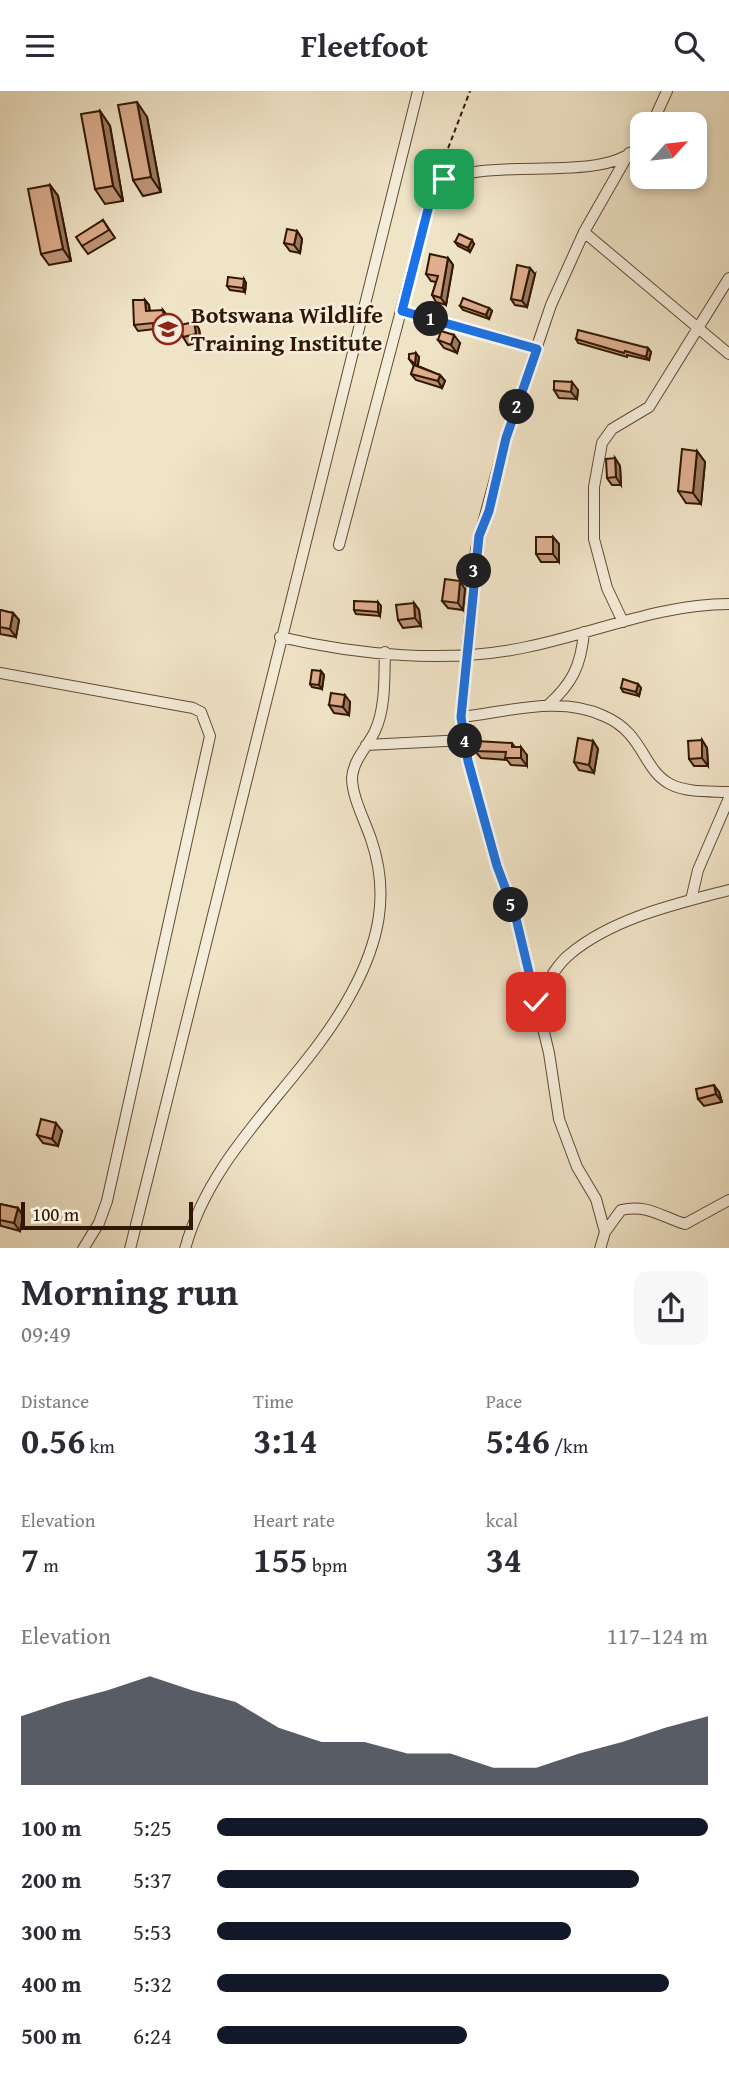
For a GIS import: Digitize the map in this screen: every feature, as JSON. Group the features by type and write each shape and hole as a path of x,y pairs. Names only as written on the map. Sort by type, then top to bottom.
{"street":[{"path":"130,1248 418,91"},
{"path":"657,112 667,91"},
{"path":"339,545 434,186 459,174 609,163 629,153"},
{"path":"605,1232 596,1199 577,1167 559,1119 549,1053 515,914 497,866 461,717 464,655 479,536 489,511 506,438 551,305 584,232 629,153"},
{"path":"584,232 729,354"},
{"path":"623,622 607,587 594,539 594,487 602,443 612,429 649,408 729,278"},
{"path":"402,311 537,349"},
{"path":"280,637 326,648 464,655 528,647 684,606 729,604"},
{"path":"547,706 567,688 576,674 584,632"},
{"path":"185,1248 220,1168 242,1136 329,1033 374,945 379,930 378,864 352,779 355,764 381,712 385,652"},
{"path":"0,673 193,708 201,712 210,736 107,1201 99,1223 83,1248"},
{"path":"461,717 547,706 580,707 623,726 638,741 655,772 671,784 694,790 729,792"},
{"path":"366,745 465,740"},
{"path":"691,900 698,870 729,798"},
{"path":"536,1002 553,973 569,954 634,918 663,906 729,890"},
{"path":"600,1248 605,1232 621,1210 637,1206 652,1208 668,1219 685,1224 729,1200"}],"path":[{"path":"434,186 470,91"}],"building":[{"path":"137,102 151,177 133,180 118,105"},
{"path":"100,111 113,186 95,189 81,114"},
{"path":"50,185 63,249 41,254 28,189"},
{"path":"103,220 109,230 82,246 76,237"},
{"path":"287,229 297,231 294,245 284,243"},
{"path":"459,234 472,240 468,248 455,242"},
{"path":"430,254 448,258 441,298 432,295 438,276 426,274"},
{"path":"517,265 530,268 522,301 511,299"},
{"path":"228,277 244,279 243,288 227,286"},
{"path":"463,298 489,308 486,315 460,306"},
{"path":"133,300 145,300 146,311 163,310 165,325 134,325"},
{"path":"194,322 196,334 183,337 180,325"},
{"path":"578,330 648,348 646,357 576,339"},
{"path":"441,331 454,335 451,345 438,340"},
{"path":"416,353 415,364 409,359 409,354"},
{"path":"414,365 440,375 438,381 411,374"},
{"path":"554,381 572,382 571,392 554,390"},
{"path":"682,449 697,451 693,493 678,491"},
{"path":"615,458 616,477 607,478 606,459"},
{"path":"536,537 553,537 553,554 536,554"},
{"path":"445,579 460,581 458,603 442,601"},
{"path":"354,601 378,602 378,612 354,610"},
{"path":"414,603 415,618 398,620 396,605"},
{"path":"0,610 13,613 10,629 0,627"},
{"path":"312,670 321,671 319,685 310,684"},
{"path":"623,679 638,684 636,692 621,688"},
{"path":"331,693 345,695 343,707 329,705"},
{"path":"578,738 593,741 589,765 574,762"},
{"path":"702,740 702,758 689,759 688,741"},
{"path":"476,741 512,743 512,747 521,747 521,758 505,758 506,752 475,751"},
{"path":"714,1085 716,1094 698,1099 696,1089"},
{"path":"41,1119 56,1123 52,1139 37,1135"},
{"path":"0,1204 18,1208 14,1223 0,1220"}],"place":[{"name":"Botswana Wildlife Training Institute","path":"168,329"}],"route":[{"path":"444,179 434,186 402,311 537,349 506,438 489,511 476,549 464,655 461,717 468,761 497,866 515,914 536,1002"}]}
